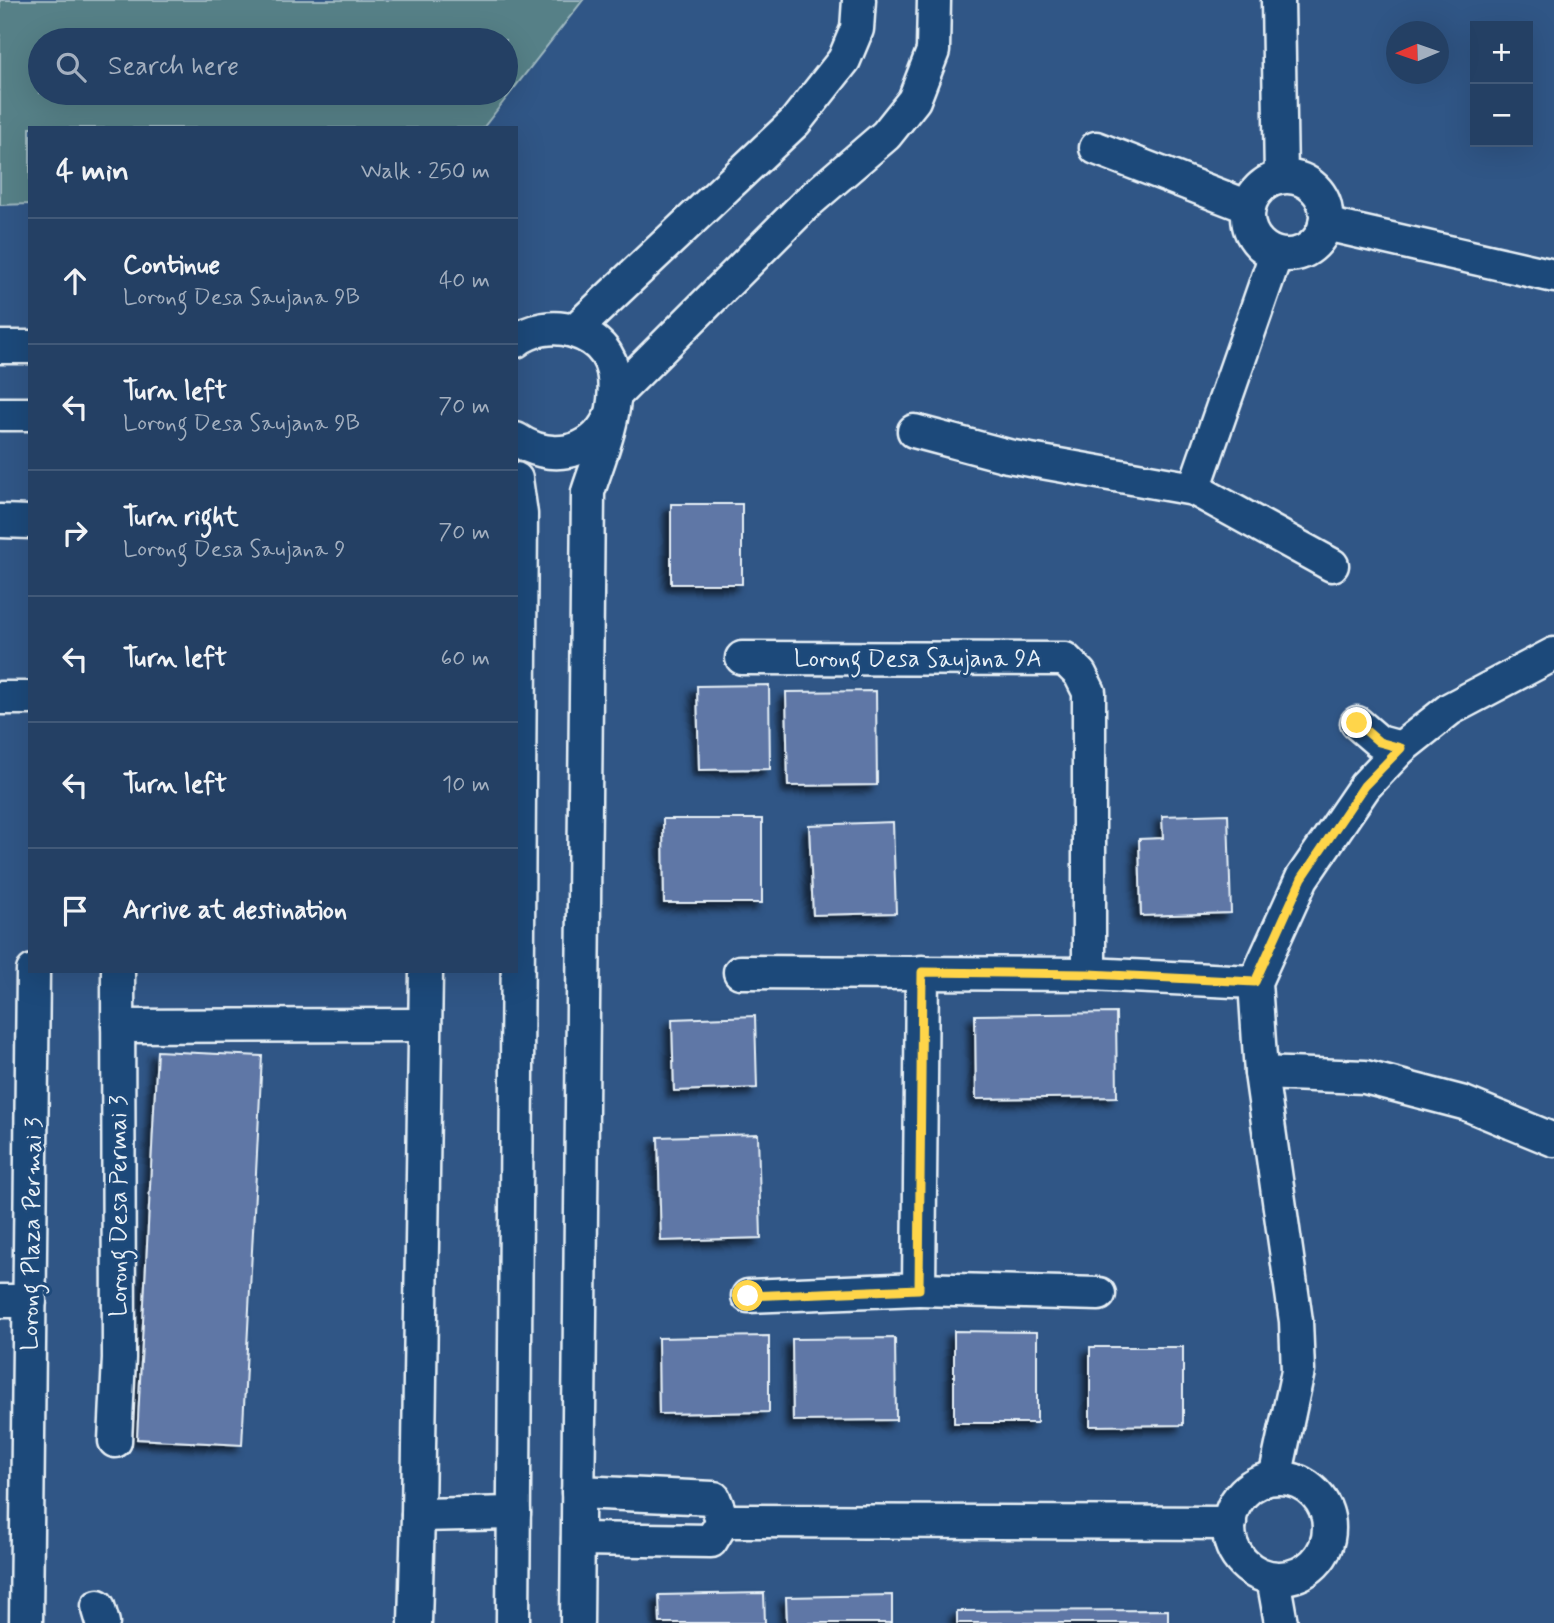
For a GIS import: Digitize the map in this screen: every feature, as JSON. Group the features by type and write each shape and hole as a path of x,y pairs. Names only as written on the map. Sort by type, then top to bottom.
{"street":[{"path":"574,331 795,122 844,60 857,29 859,0"},
{"path":"518,440 528,448 549,453 570,452 597,435 616,401 807,203 886,135 914,100 933,51 934,0"},
{"path":"1278,0 1282,177"},
{"path":"1096,148 1249,207"},
{"path":"1282,177 1294,177 1316,189 1323,200 1325,224 1312,246 1301,253 1276,254 1257,240 1248,219 1249,207 1261,187 1282,177"},
{"path":"1325,224 1554,276"},
{"path":"1194,489 1276,254"},
{"path":"518,340 539,330 574,331 591,340 606,355 614,373 616,401 588,492 586,929 577,1623"},
{"path":"0,347 28,347"},
{"path":"0,414 28,414"},
{"path":"914,431 1008,456 1194,489 1332,565"},
{"path":"518,504 521,541 518,958"},
{"path":"0,521 28,522"},
{"path":"1275,1478 1298,1371 1296,1321 1261,1073 1255,982 1302,878 1364,786 1401,748 1450,709 1554,654"},
{"name":"Lorong Desa Saujana 9A","path":"742,657 1065,659 1080,674 1089,692 1089,974"},
{"path":"0,698 28,698"},
{"path":"1357,723 1379,742 1401,748"},
{"path":"740,972 1089,974 1255,982"},
{"path":"919,1289 922,972"},
{"name":"Lorong Plaza Permai 3","path":"26,1623 14,1526 15,1301 33,973"},
{"name":"Lorong Desa Permai 3","path":"115,1441 119,1358 118,973"},
{"path":"415,1623 426,973"},
{"path":"513,1623 518,973"},
{"path":"118,1026 425,1025"},
{"path":"1261,1073 1365,1077 1464,1103 1554,1140"},
{"path":"748,1296 919,1289 1099,1294"},
{"path":"1275,1478 1292,1479 1307,1486 1319,1498 1326,1512 1329,1529 1326,1546 1311,1565 1290,1577 1273,1578 1258,1573 1236,1553 1230,1523 1234,1506 1245,1492 1258,1483 1275,1478"},
{"path":"578,1492 714,1498 723,1521"},
{"path":"418,1515 514,1513"},
{"path":"723,1521 1230,1523"},
{"path":"578,1539 711,1541 723,1521"},
{"path":"1273,1578 1281,1623"}],"green space":[{"path":"0,0 583,0 518,83 518,28 28,28 28,105 501,105 485,126 28,126 28,204 0,205"}],"building":[{"path":"671,504 742,504 742,584 671,584"},
{"path":"769,685 770,769 699,770 697,686"},
{"path":"876,691 877,785 788,786 786,692"},
{"path":"1228,814 1231,913 1141,916 1139,839 1163,838 1162,816"},
{"path":"663,819 762,819 762,903 664,903"},
{"path":"893,822 896,913 813,915 809,825"},
{"path":"1116,1013 1117,1097 976,1099 975,1015"},
{"path":"755,1016 757,1088 674,1091 672,1019"},
{"path":"157,1051 262,1056 242,1445 137,1439"},
{"path":"758,1134 761,1238 661,1241 658,1137"},
{"path":"954,1331 1037,1332 1037,1423 954,1423"},
{"path":"769,1336 769,1412 659,1414 658,1338"},
{"path":"895,1338 896,1420 793,1421 792,1339"},
{"path":"1090,1347 1183,1347 1183,1425 1090,1426"},
{"path":"764,1593 765,1623 660,1623 659,1595"},
{"path":"892,1595 892,1623 787,1623 786,1597"},
{"path":"1168,1610 1168,1623 957,1623 957,1611"}],"route":[{"path":"748,1296 919,1289 922,972 1089,974 1255,982 1302,878 1364,786 1401,748 1379,742 1357,723"}]}
